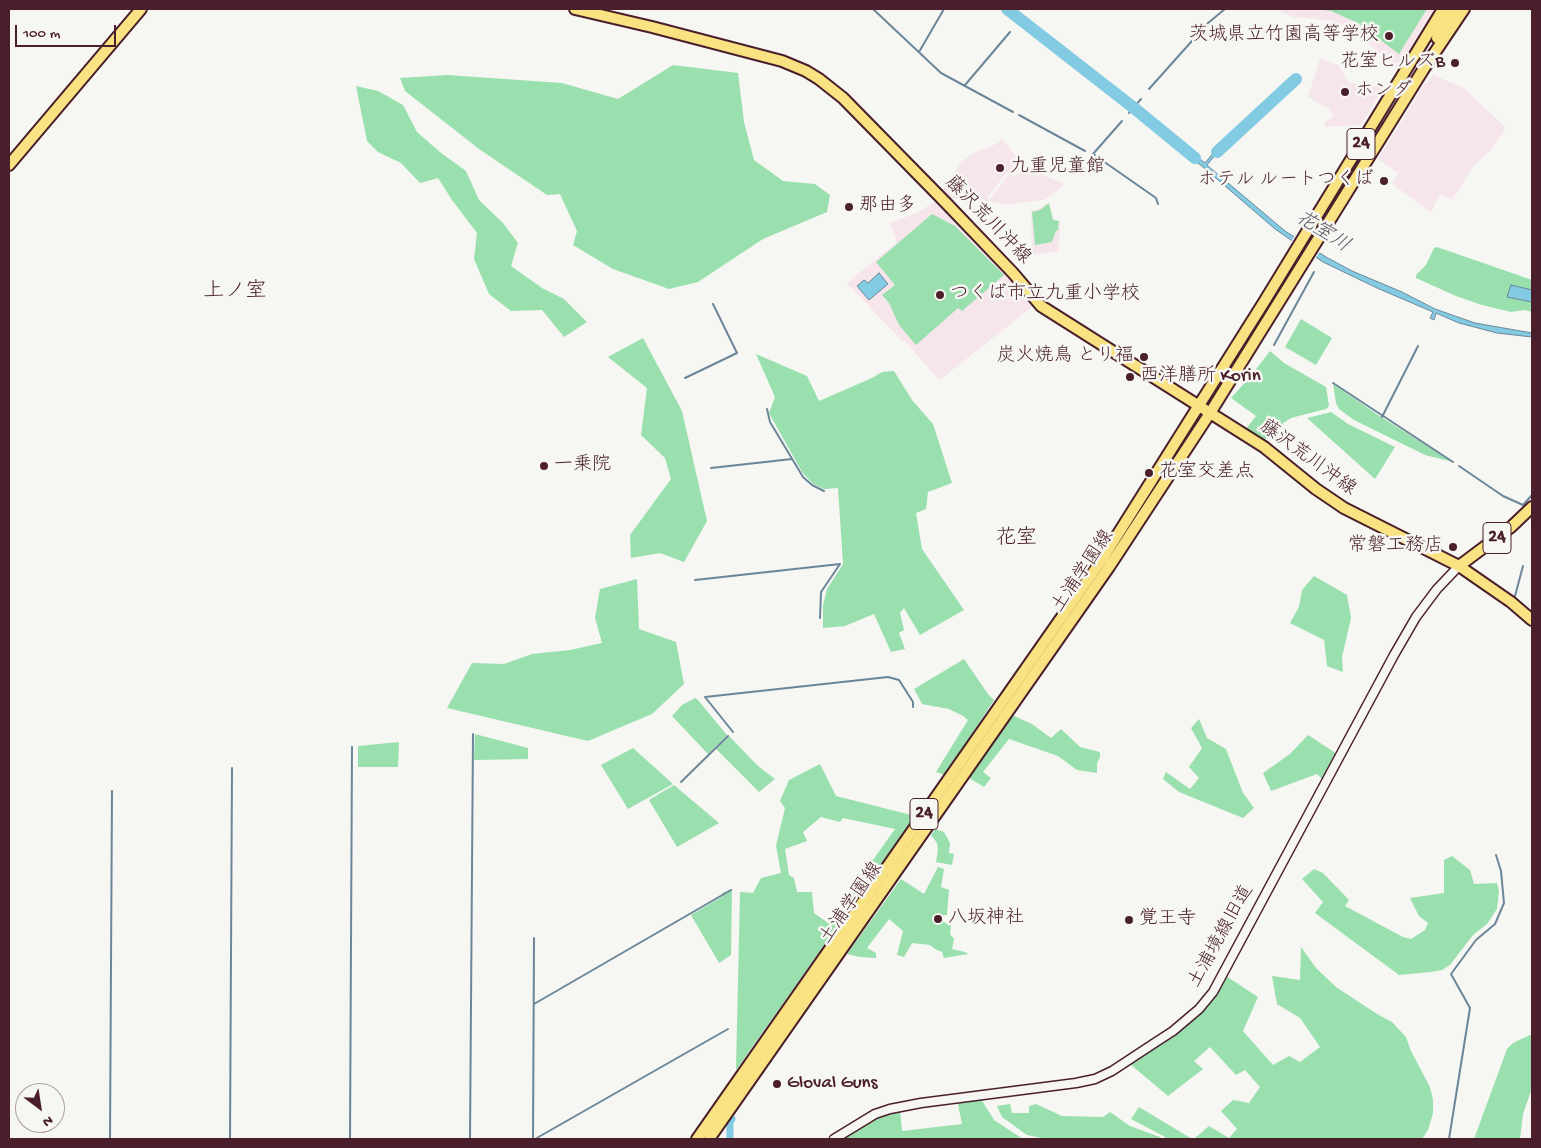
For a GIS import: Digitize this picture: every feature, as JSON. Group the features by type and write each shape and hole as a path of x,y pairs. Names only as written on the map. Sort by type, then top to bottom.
{"main road":[{"path":"9,165 141,9"},
{"name":"藤沢荒川沖線","path":"575,9 782,61 819,78 843,98 947,204 1013,273 1041,306 1264,447 1316,489 1344,508 1459,566 1511,602 1532,620"},
{"name":"土浦学園線","path":"697,1139 1101,561 1306,234 1443,9"},
{"name":"24","path":"1416,54 1424,47 1453,9"},
{"name":"24","path":"1428,64 1430,52 1453,9"},
{"name":"土浦学園線","path":"708,1139 1109,567 1210,413 1464,9"},
{"name":"24","path":"1459,566 1511,527 1532,508"}],"street":[{"name":"土浦境線旧道","path":"834,1139 875,1114 890,1109 1095,1079 1128,1061 1173,1031 1199,1009 1214,992 1394,654 1416,617 1437,588 1459,566"}],"shaded area":[{"name":"茨城県立竹園高等学校","path":"1276,9 1434,9 1398,67 1344,25 1329,20 1292,17"},
{"name":"ホンダ","path":"1320,59 1338,65 1349,83 1384,87 1361,125 1325,127 1324,122 1333,117 1330,109 1308,97"},
{"path":"1433,75 1464,88 1506,128 1488,153 1475,164 1452,200 1440,194 1431,212 1392,184 1398,173 1378,159 1426,82"},
{"path":"1002,139 1024,166 1016,173 1007,172 988,197 989,202 958,198 948,199 941,192 961,162"},
{"path":"1029,166 1034,171 1064,184 1044,200 1010,204 992,203 990,199 1009,174 1016,176"},
{"name":"つくば市立九重小学校","path":"934,202 1006,274 1032,307 941,379 937,378 905,341 902,341 847,283 897,242 890,223 919,212"},
{"path":"1049,202 1054,219 1060,221 1059,251 1032,255 1031,211 1039,209"}],"green space":[{"path":"1316,9 1427,9 1399,54 1358,23 1331,11"},
{"path":"673,65 738,73 744,122 754,160 783,181 815,184 830,195 827,212 763,239 698,282 669,289 613,269 573,245 577,231 560,194 547,195 479,149 405,91 400,78 447,75 562,83 618,99"},
{"path":"356,86 378,91 403,105 417,132 466,171 479,200 503,223 518,243 511,266 542,288 564,299 587,322 564,337 542,310 511,311 489,294 474,259 477,233 438,178 420,183 401,163 378,152 367,141"},
{"path":"1049,203 1053,220 1059,221 1058,230 1052,242 1035,245 1032,212 1040,210"},
{"path":"932,214 955,226 1004,275 962,311 958,308 916,345 899,325 889,303 882,295 895,285 876,262"},
{"path":"1437,247 1532,280 1532,312 1525,310 1511,312 1482,305 1456,296 1416,278 1416,275 1426,265 1434,248"},
{"path":"1301,319 1332,338 1316,365 1285,347"},
{"path":"643,338 682,411 707,521 684,562 660,553 631,558 630,535 671,479 665,458 641,435 647,388 608,357"},
{"path":"1270,351 1284,363 1326,387 1329,406 1326,409 1291,418 1264,441 1246,429 1256,416 1231,398"},
{"path":"756,354 807,376 819,401 882,372 894,371 912,400 933,424 952,483 928,492 926,509 916,513 922,549 964,610 920,635 904,608 900,613 904,630 899,633 905,649 891,652 874,614 845,626 823,628 823,605 827,589 843,564 838,488 824,489 812,483 802,472 769,413 775,397"},
{"path":"1333,384 1381,417 1453,462 1425,455 1354,420 1339,409 1336,403"},
{"path":"1331,412 1348,424 1395,447 1375,479 1307,418"},
{"path":"1314,576 1347,595 1351,618 1342,657 1343,672 1327,666 1324,640 1290,623 1299,607 1302,590"},
{"path":"637,579 639,629 676,642 684,684 652,714 588,741 447,708 472,663 504,664 532,654 570,650 602,643 595,618 600,589"},
{"path":"964,659 994,700 945,775 936,772 968,720 949,709 922,704 914,689"},
{"path":"695,698 727,735 708,754 672,716 682,705"},
{"path":"1012,715 1032,724 1051,738 1061,729 1080,747 1100,752 1097,773 1077,770 1058,756 1009,739 983,772 991,778 984,787 969,778"},
{"path":"1199,719 1207,738 1226,749 1243,793 1254,808 1243,818 1179,792 1163,779 1166,772 1190,789 1199,778 1189,767 1202,748 1191,728"},
{"path":"475,734 528,748 528,759 474,760"},
{"path":"1308,735 1337,754 1323,780 1317,774 1271,791 1263,773 1290,754"},
{"path":"729,736 758,766 775,779 759,792 716,749"},
{"path":"399,742 398,767 358,767 358,746"},
{"path":"633,748 673,784 628,809 601,765"},
{"path":"820,764 836,796 915,816 736,1070 740,892 753,893 761,878 781,873 776,846 785,808 780,801 789,780","holes":["821,817 840,822 843,818 895,829 828,923 814,913 812,892 797,892 794,878 789,875 785,849 807,841 803,832"]},
{"path":"674,785 719,823 677,847 649,800"},
{"path":"935,829 944,832 950,843 949,853 954,854 952,865 936,862 937,843 931,835"},
{"path":"1452,856 1470,870 1474,884 1497,883 1499,891 1497,909 1487,924 1473,935 1450,965 1442,970 1431,972 1399,975 1315,913 1323,902 1302,879 1314,869 1323,873 1349,900 1345,906 1403,937 1411,939 1425,930 1428,923 1419,916 1410,898 1444,893 1444,860"},
{"path":"938,867 944,869 941,887 949,890 947,915 933,916 932,919 951,924 950,934 954,939 952,949 968,954 944,958 942,952 930,945 912,943 904,957 897,955 903,931 889,919 867,948 876,953 876,958 847,954 901,879 924,894"},
{"path":"732,889 731,955 719,963 691,915 723,896 722,893"},
{"path":"1301,947 1316,968 1336,987 1392,1022 1406,1037 1411,1051 1430,1087 1433,1100 1433,1113 1428,1130 1422,1139 1194,1139 1209,1126 1229,1138 1237,1129 1221,1111 1233,1100 1249,1103 1260,1087 1245,1070 1236,1075 1210,1047 1194,1061 1203,1069 1168,1096 1130,1064 1171,1038 1203,1010 1215,995 1226,976 1258,997 1243,1031 1273,1065 1289,1056 1300,1062 1320,1047 1300,1018 1277,1004 1272,976 1300,980"},
{"path":"1532,1034 1532,1088 1523,1114 1520,1139 1474,1139 1507,1049 1513,1043"},
{"path":"981,1099 994,1120 1023,1139 840,1139 877,1116 900,1110 902,1131 962,1124 958,1104 960,1102"},
{"path":"1010,1104 1012,1113 1029,1113 1029,1106 1036,1104 1062,1116 1103,1117 1110,1112 1130,1126 1162,1139 1047,1139 1027,1135 1002,1117 997,1106"},
{"path":"1139,1107 1192,1139 1166,1139 1131,1119"}],"water":[{"path":"1184,146 1205,163 1215,151 1216,154 1208,166 1285,231 1326,257 1435,309 1475,323 1532,333 1532,337 1497,333 1459,323 1436,313 1434,320 1430,318 1433,312 1323,262 1275,229 1181,150"},
{"path":"879,273 888,284 869,300 857,286 864,280 868,283"},
{"path":"1511,285 1532,290 1532,302 1507,297"}],"pier":[{"path":"1296,234 1321,250 1315,259 1290,243"}],"waterway":[{"path":"873,9 941,73 1013,112"},
{"path":"919,52 944,9"},
{"name":"花室川","path":"1007,9 1195,158"},
{"path":"1149,89 1208,23 1225,9"},
{"path":"965,85 1010,32"},
{"path":"1217,152 1296,79"},
{"name":"花室川","path":"1129,113 1141,99"},
{"path":"1019,115 1085,151"},
{"path":"1122,121 1093,154 1156,198 1158,204"},
{"path":"1274,345 1314,272"},
{"path":"685,378 737,353 713,304"},
{"path":"1382,417 1418,346"},
{"path":"1333,383 1453,462"},
{"path":"767,409 770,422 803,477 812,485 824,491"},
{"path":"711,468 792,459"},
{"path":"1459,466 1503,496 1523,505 1532,495"},
{"path":"695,580 840,564 821,592 820,618"},
{"path":"1515,596 1523,566"},
{"path":"733,732 705,697 888,677 899,680 913,702 913,707"},
{"path":"470,1139 473,734"},
{"path":"681,782 728,736"},
{"path":"350,1139 352,747"},
{"path":"230,1139 232,768"},
{"path":"110,1139 112,791"},
{"path":"1449,1139 1470,1008 1451,974 1476,940 1495,924 1504,903 1501,871 1496,855"},
{"path":"534,1004 731,890"},
{"path":"533,1139 534,938"},
{"path":"535,1139 728,1029"},
{"path":"730,1139 730,1122 732,1119"}],"place":[{"name":"茨城県立竹園高等学校","path":"1389,36"},
{"name":"花室ヒルズB","path":"1455,63"},
{"name":"ホンダ","path":"1345,92"},
{"name":"九重児童館","path":"1000,168"},
{"name":"ホテル ルートつくば","path":"1384,181"},
{"name":"那由多","path":"849,207"},
{"name":"つくば市立九重小学校","path":"940,295"},
{"name":"炭火焼鳥 とり福","path":"1144,357"},
{"name":"西洋膳所 Korin","path":"1130,377"},
{"name":"一乗院","path":"544,466"},
{"name":"花室交差点","path":"1149,473"},
{"name":"常磐工務店","path":"1453,547"},
{"name":"八坂神社","path":"938,919"},
{"name":"覚王寺","path":"1129,920"},
{"name":"Gloval Guns","path":"777,1084"}],"district":[{"name":"上ノ室","path":"235,293"},
{"name":"花室","path":"1016,540"}]}
